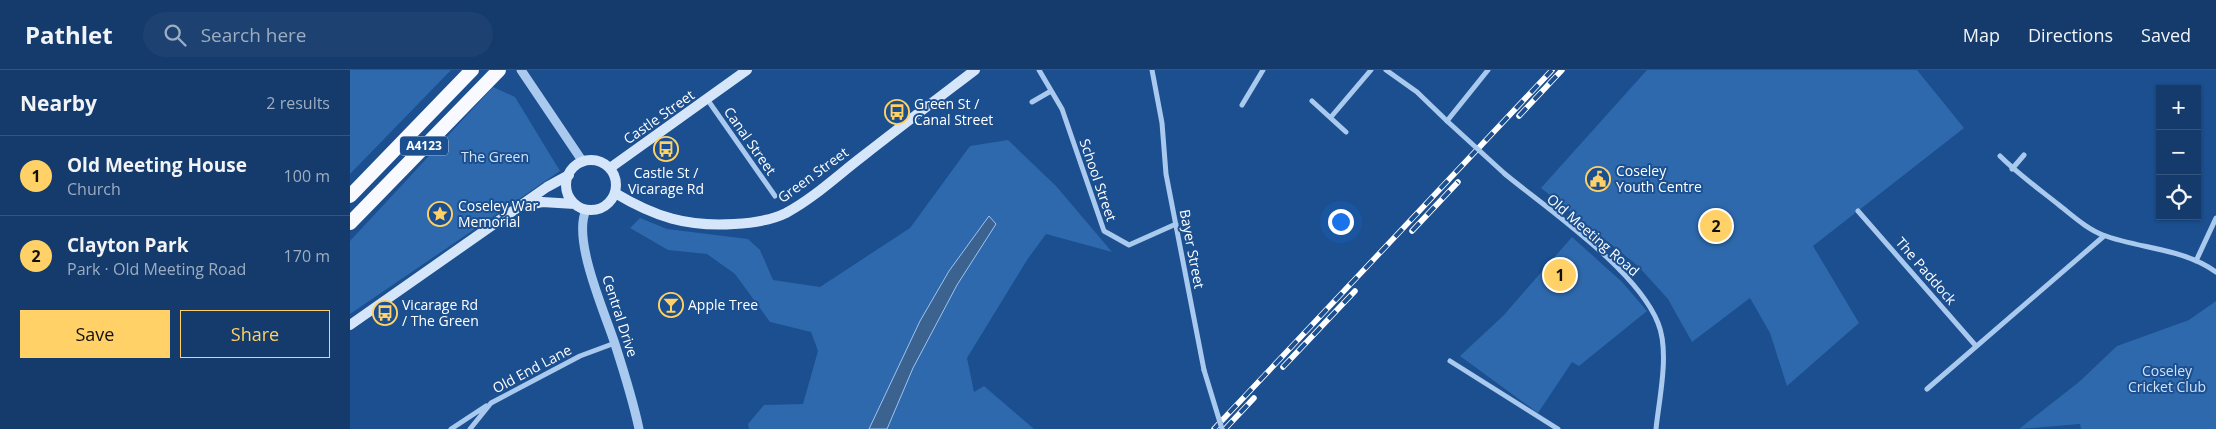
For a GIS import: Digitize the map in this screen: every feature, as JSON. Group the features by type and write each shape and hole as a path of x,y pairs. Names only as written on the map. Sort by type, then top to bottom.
{"highway":[{"name":"A4123","path":"350,196 472,70"},
{"name":"A4123","path":"350,223 499,70"}],"main road":[{"name":"Castle Street","path":"610,168 747,70"},
{"name":"Green Street","path":"615,193 635,205 664,218 689,223 710,225 755,223 786,213 975,70"},
{"path":"350,325 518,208 568,175 572,169 583,162 598,161 610,168 616,180 615,193 605,206 599,209 586,210 575,204 542,202 518,208"},
{"path":"568,175 566,186 568,194 575,204"}],"street":[{"path":"521,70 583,162"},
{"name":"School Street","path":"1039,70 1062,109 1104,231 1129,245 1176,224"},
{"name":"Bayer Street","path":"1152,70 1162,123 1166,174 1204,370 1222,429"},
{"path":"1242,105 1263,70"},
{"path":"1331,117 1371,70"},
{"name":"Old Meeting Road","path":"1386,70 1417,92 1505,174 1621,271 1647,303 1659,324 1663,348 1656,429"},
{"path":"1447,120 1488,70"},
{"path":"1032,102 1051,91"},
{"name":"Canal Street","path":"707,99 775,196"},
{"path":"1312,101 1346,132"},
{"path":"2012,169 2024,155"},
{"path":"2000,156 2012,169 2086,226 2104,236 2169,252 2196,261 2216,272"},
{"name":"Central Drive","path":"586,210 583,238 587,260 615,343 639,429"},
{"name":"The Paddock","path":"1858,211 1976,346"},
{"path":"2196,261 2216,218"},
{"path":"1927,389 2104,236"},
{"name":"Old End Lane","path":"470,429 491,403 580,356 615,343"},
{"path":"1450,361 1558,429"},
{"path":"451,429 491,403"}],"green space":[{"path":"350,70 451,70 350,174"},
{"path":"1647,70 1917,70 1964,128 1813,246 1859,323 1787,386 1770,333 1750,298 1692,342 1668,299 1638,266 1541,188"},
{"name":"The Green","path":"493,87 515,97 560,171 350,314 350,241"},
{"path":"1008,140 1056,186 1112,252 1046,234 1027,260 967,358 974,392 984,386 1034,429 749,429 748,424 764,405 803,404 818,351 811,332 770,322 735,274 707,254 668,250 630,228 640,218 667,229 748,239 760,250 773,280 820,287 910,228 970,146"},
{"path":"1572,237 1622,282 1647,311 1579,366 1572,362 1538,413 1460,356 1503,316"},
{"name":"Coseley Cricket Club","path":"2216,301 2216,429 2081,429 2080,424 2019,429 2079,382 2117,346 2189,320"}],"shaded area":[{"path":"989,216 996,224 957,285 913,368 887,429 869,429 920,321 949,271"}],"railway":[{"path":"1214,429 1552,70"},
{"path":"1519,116 1562,70"},
{"path":"1412,231 1458,182"},
{"path":"1283,367 1355,291"},
{"path":"1225,429 1254,398"}],"place":[{"name":"Green St / Canal Street","path":"897,112"},
{"name":"Castle St / Vicarage Rd","path":"666,149"},
{"name":"Coseley Youth Centre","path":"1598,179"},
{"name":"Coseley War Memorial","path":"440,214"},
{"name":"Clayton Park","path":"1716,226"},
{"name":"Old Meeting House","path":"1560,275"},
{"name":"Apple Tree","path":"671,305"},
{"name":"Vicarage Rd / The Green","path":"385,313"}]}
